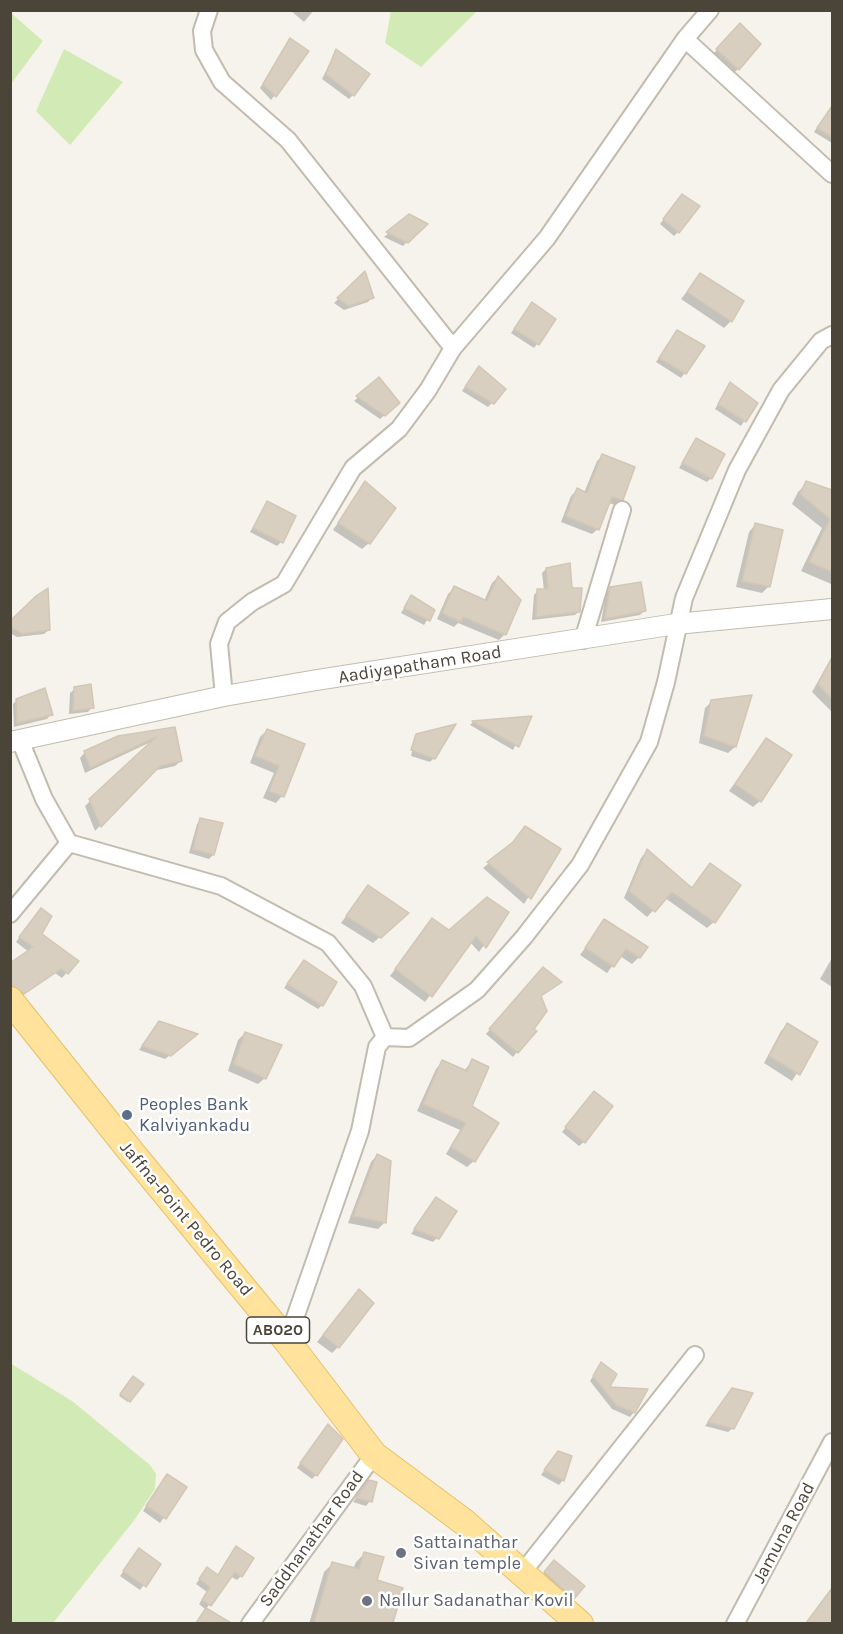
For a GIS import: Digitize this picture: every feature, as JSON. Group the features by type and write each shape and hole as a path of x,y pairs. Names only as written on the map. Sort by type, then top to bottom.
{"main road":[{"name":"Jaffna-Point Pedro Road","path":"10,1000 287,1341 374,1455 464,1522 522,1573 565,1618"}],"street":[{"path":"208,10 202,31 204,50 222,82 288,140 453,348"},
{"path":"224,696 219,644 227,622 252,602 284,584 344,480 353,468 399,429 428,390 453,348 547,237 685,39 710,10"},
{"path":"685,39 832,174"},
{"path":"385,1037 409,1038 477,990 524,937 580,865 649,742 666,682 676,624 684,598 737,470 781,390 821,341 832,335"},
{"path":"583,640 622,510"},
{"name":"Aadiyapatham Road","path":"15,741 224,696 676,624 832,609"},
{"path":"15,741 69,843 221,886 328,943 363,986 385,1037"},
{"path":"10,914 69,843"},
{"path":"287,1341 360,1131 377,1047 385,1037"},
{"path":"522,1573 695,1355"},
{"name":"Jamuna Road","path":"735,1623 832,1442"},
{"name":"Saddhanathar Road","path":"250,1623 374,1455"}],"green space":[{"path":"473,10 476,12 421,67 385,43 391,11"},
{"path":"11,13 43,41 11,84"},
{"path":"64,49 123,82 70,145 36,111"},
{"path":"10,1363 72,1401 150,1465 156,1474 155,1489 135,1519 53,1623 11,1623"}],"building":[{"path":"740,23 761,44 739,70 716,49"},
{"path":"290,38 309,51 276,97 263,84"},
{"path":"336,49 370,74 354,96 326,74"},
{"path":"832,106 832,137 817,128"},
{"path":"682,194 700,206 679,233 663,219"},
{"path":"409,214 428,224 408,243 386,232"},
{"path":"365,271 374,298 349,306 337,298"},
{"path":"700,273 744,301 732,322 687,292"},
{"path":"532,302 556,319 539,345 514,329"},
{"path":"677,330 705,346 686,374 659,358"},
{"path":"479,366 506,389 494,404 465,387"},
{"path":"379,377 400,403 385,416 356,396"},
{"path":"730,382 758,403 746,422 718,404"},
{"path":"696,438 725,454 712,479 682,463"},
{"path":"602,454 635,467 623,500 612,497 599,530 566,516 577,488 587,493"},
{"path":"365,481 396,508 370,544 338,523"},
{"path":"806,481 832,490 832,572 809,562 830,519 800,494"},
{"path":"267,501 296,516 283,543 253,528"},
{"path":"755,523 783,530 770,587 742,581"},
{"path":"570,563 572,588 582,588 580,612 536,617 537,589 548,589 546,568"},
{"path":"498,576 521,600 506,635 463,617 461,622 442,613 454,586 487,601"},
{"path":"641,582 646,611 605,619 610,587"},
{"path":"48,588 50,630 22,634 10,626 10,621 36,596"},
{"path":"411,595 435,610 430,621 404,608"},
{"path":"832,658 832,699 818,684"},
{"path":"91,684 94,708 73,711 74,687"},
{"path":"45,688 53,715 17,723 16,699"},
{"path":"752,695 736,747 704,736 711,700"},
{"path":"532,716 519,747 472,721"},
{"path":"456,724 435,759 411,750 416,734"},
{"path":"175,727 182,761 160,766 101,827 89,799 156,737 90,768 84,751 118,736"},
{"path":"267,729 305,744 284,797 269,791 279,766 255,756"},
{"path":"766,738 792,755 761,802 735,784"},
{"path":"200,818 223,823 214,855 193,849"},
{"path":"525,826 561,849 531,899 487,862 513,842"},
{"path":"647,849 692,888 710,863 741,885 715,923 672,892 655,912 629,891"},
{"path":"368,885 409,913 381,938 346,916"},
{"path":"487,897 509,912 486,948 476,936 432,997 395,969 432,918 449,930"},
{"path":"41,908 52,916 42,934 79,961 68,974 61,969 24,994 10,985 10,963 33,947 19,937"},
{"path":"604,919 648,947 640,958 626,949 614,967 585,948"},
{"path":"304,960 337,982 323,1006 287,984"},
{"path":"543,967 562,982 541,996 547,1011 534,1029 537,1031 518,1053 489,1029"},
{"path":"159,1021 198,1034 171,1056 142,1046"},
{"path":"787,1023 818,1042 800,1075 769,1056"},
{"path":"245,1032 282,1045 266,1079 234,1064"},
{"path":"472,1059 489,1067 472,1106 499,1123 475,1162 451,1147 466,1123 423,1104 442,1060 467,1071"},
{"path":"594,1091 613,1106 585,1143 565,1127"},
{"path":"377,1154 391,1161 386,1223 353,1216"},
{"path":"436,1197 457,1211 439,1239 414,1229"},
{"path":"359,1289 374,1303 339,1348 323,1335"},
{"path":"601,1362 617,1374 610,1387 648,1389 635,1413 616,1405 593,1376"},
{"path":"133,1376 144,1384 130,1402 120,1394"},
{"path":"732,1388 753,1393 734,1429 708,1422"},
{"path":"328,1424 343,1439 317,1476 300,1463"},
{"path":"558,1451 572,1456 564,1481 544,1470"},
{"path":"167,1474 187,1487 166,1519 146,1506"},
{"path":"369,1480 377,1482 372,1502 356,1498"},
{"path":"236,1546 254,1558 242,1577 235,1572 211,1606 202,1600 210,1587 199,1579 207,1567 218,1575"},
{"path":"139,1548 161,1564 146,1587 123,1571"},
{"path":"364,1552 384,1557 377,1580 403,1588 393,1623 314,1623 332,1562 359,1569"},
{"path":"554,1560 585,1586 574,1599 544,1572"},
{"path":"832,1588 832,1623 806,1623"},
{"path":"206,1608 231,1623 196,1623"}],"place":[{"name":"Peoples Bank Kalviyankadu","path":"127,1115"},
{"name":"Sattainathar Sivan temple","path":"401,1553"},
{"name":"Nallur Sadanathar Kovil","path":"367,1601"}]}
